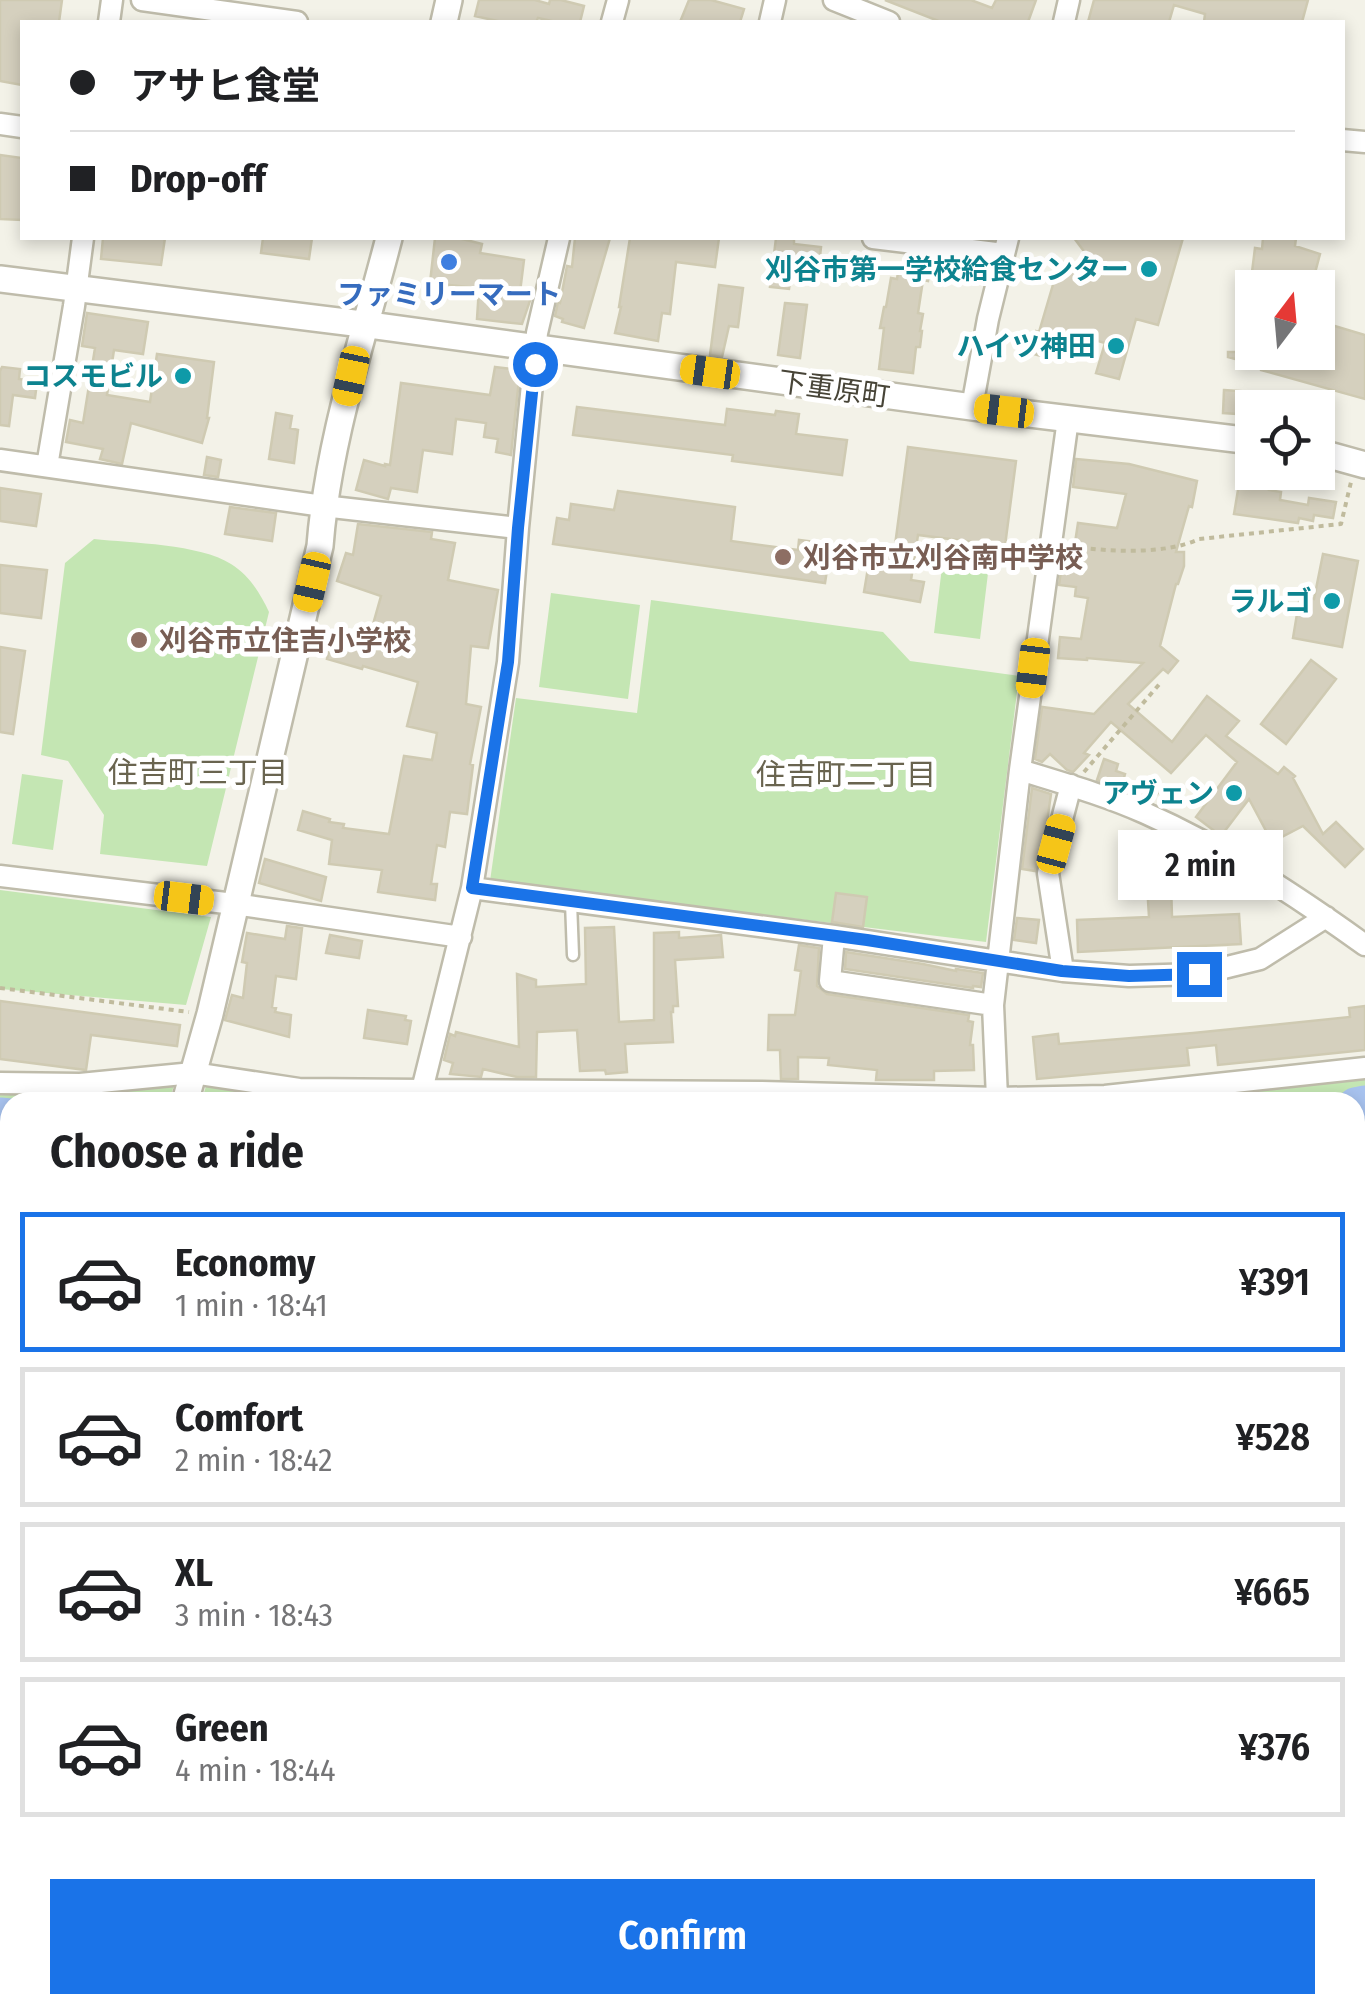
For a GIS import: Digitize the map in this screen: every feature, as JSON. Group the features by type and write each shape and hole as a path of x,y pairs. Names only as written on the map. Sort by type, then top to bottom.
{"street":[{"path":"142,0 283,20"},
{"path":"834,0 883,20"},
{"path":"47,466 83,240"},
{"path":"188,1092 320,546 323,506 358,344 388,240"},
{"path":"422,1090 472,888 508,662 537,333 559,240"},
{"path":"906,240 1006,246 972,407"},
{"name":"下重原町","path":"0,278 1235,439"},
{"path":"998,1092 993,1005 996,959 1068,419"},
{"path":"1335,456 1360,463"},
{"path":"0,460 323,506 518,528"},
{"path":"1020,770 1144,813 1206,844 1274,881 1365,945"},
{"path":"1062,971 1048,873 1071,786"},
{"path":"0,876 461,937"},
{"path":"472,888 1062,971 1129,976 1199,974 1260,960 1326,917"},
{"path":"834,936 830,981 993,1005"},
{"path":"1142,1092 1365,1068"},
{"path":"0,1083 80,1084 194,1073 299,1089 761,1092"}],"lane":[{"path":"571,902 573,954"}],"path":[{"path":"1052,543 1097,550 1180,548 1199,539 1340,524 1360,463"},
{"path":"1071,786 1162,680"},
{"path":"0,988 210,1014"}],"green space":[{"path":"94,539 165,546 218,557 249,579 269,612 207,866 100,854 104,815 68,761 41,755 65,563"},
{"path":"943,559 989,565 980,639 934,633"},
{"path":"551,593 640,605 628,699 539,687"},
{"path":"651,600 883,632 910,661 1019,676 986,942 490,881 516,698 637,713"},
{"path":"22,774 63,780 53,850 12,844"},
{"path":"0,890 211,917 186,1005 0,989"},
{"path":"1365,1067 1365,1092 1061,1092"},
{"path":"177,1075 172,1092 0,1092 0,1080"},
{"path":"209,1077 765,1092 204,1092"}],"building":[{"path":"0,0 62,0 59,20 20,20 20,85 0,81"},
{"path":"479,0 535,0 549,4 550,0 561,0 584,6 580,20 493,20 475,16"},
{"path":"689,0 711,0 744,9 741,20 681,20"},
{"path":"885,0 971,0 992,8 996,0 1036,0 1029,20 936,20"},
{"path":"1094,0 1308,0 1303,20 1204,20 1205,14 1174,5 1170,20 1089,20"},
{"path":"0,155 20,158 20,220 0,219"},
{"path":"103,240 165,240 161,265 101,259"},
{"path":"263,240 312,240 309,259 261,253"},
{"path":"435,240 466,240 482,244 480,253 524,260 520,292 532,295 522,324 477,319 479,288 430,283"},
{"path":"575,240 609,240 584,328 555,316 567,266 572,267"},
{"path":"630,240 719,240 715,267 676,262 670,314 662,313 658,341 615,333"},
{"path":"776,240 821,247 818,276 791,273 789,289 770,287"},
{"path":"1076,240 1182,240 1158,325 1136,319 1119,379 1096,373 1105,343 1065,331 1057,360 1030,353 1060,261 1101,274"},
{"path":"1263,240 1296,240 1295,246 1320,254 1316,270 1252,270 1255,248 1262,249"},
{"path":"905,259 931,263 928,281 923,280 918,313 923,314 922,331 913,373 879,369 884,307 891,278 897,279"},
{"path":"719,285 743,288 738,327 729,326 722,357 710,355"},
{"path":"785,303 807,305 800,358 778,355"},
{"path":"87,313 148,322 143,354 114,350 107,395 150,402 157,354 214,362 209,418 202,443 131,423 122,464 100,459 103,449 66,442 70,420 83,423 95,348 82,346"},
{"path":"1335,326 1365,335 1365,399 1261,370 1335,370"},
{"path":"2,367 20,369 19,379 37,382 35,398 13,395 9,426 0,425"},
{"path":"495,367 520,370 511,455 496,452 498,439 484,437 486,423 456,419 452,454 423,450 417,492 391,488 388,499 356,490 364,460 390,465 401,383 490,395"},
{"path":"1224,390 1235,391 1235,414 1223,413"},
{"path":"577,407 725,425 727,409 799,414 796,434 847,440 842,475 732,461 733,455 573,435"},
{"path":"276,413 292,416 290,428 298,430 294,463 269,459"},
{"path":"908,447 1016,461 1005,546 918,535 911,580 924,582 920,602 864,592 871,550 894,553"},
{"path":"207,457 221,460 218,477 204,475"},
{"path":"1076,459 1129,464 1197,481 1176,552 1184,552 1184,566 1160,646 1178,661 1168,673 1163,669 1128,704 1172,742 1207,696 1239,721 1226,736 1278,774 1284,767 1295,776 1323,834 1336,822 1363,849 1345,867 1303,826 1272,842 1249,799 1221,836 1196,817 1237,762 1206,735 1171,773 1111,722 1073,772 1050,754 1042,762 1035,759 1042,707 1094,714 1143,663 1058,658 1060,637 1081,639 1088,598 1075,596 1076,587 1059,585 1066,555 1073,556 1078,523 1117,528 1126,494 1073,487"},
{"path":"0,488 41,494 36,526 0,521"},
{"path":"1238,490 1281,492 1280,500 1308,505 1309,498 1336,502 1333,518 1314,515 1313,521 1299,518 1298,523 1234,514"},
{"path":"618,491 735,507 731,541 798,550 799,540 831,544 825,583 553,544 557,518 569,520 571,504 614,510"},
{"path":"230,507 276,513 272,541 225,534"},
{"path":"358,524 432,532 431,539 455,543 448,580 498,590 488,648 471,646 466,704 481,707 470,764 473,765 467,814 450,812 445,847 437,845 431,884 437,884 435,900 378,892 382,870 329,864 332,840 298,830 303,811 344,824 343,828 389,834 404,756 432,760 437,733 407,726 418,682 327,659 334,632 368,642 381,596 337,581 346,553 353,555"},
{"name":"ラルゴ","path":"1323,554 1358,561 1342,647 1293,638 1300,596 1314,599"},
{"path":"0,565 47,570 41,618 0,613"},
{"path":"0,647 25,651 13,734 0,732"},
{"path":"1311,660 1336,679 1286,744 1261,724"},
{"path":"1104,759 1118,764 1116,771 1125,774 1121,788 1097,780"},
{"path":"1149,781 1164,786 1152,800 1141,790"},
{"path":"1032,788 1051,794 1035,871 1022,869"},
{"path":"265,859 326,877 321,901 259,883"},
{"path":"1171,883 1172,917 1239,914 1241,944 1078,952 1077,920 1149,917 1147,884"},
{"path":"836,893 867,897 863,927 832,922"},
{"path":"1017,918 1039,920 1036,943 1014,940"},
{"path":"287,926 302,928 296,979 276,976 272,1007 275,1012 291,1015 289,1037 225,1020 232,995 243,998 247,963 242,962 247,933 285,939"},
{"path":"614,927 619,1022 654,1020 654,933 679,932 679,938 721,935 723,957 675,960 678,1006 673,1006 671,1012 673,1042 625,1044 627,1072 606,1074 605,1070 580,1071 577,1030 537,1032 536,1077 483,1069 481,1077 450,1074 453,1063 444,1060 450,1034 455,1036 456,1032 519,1047 517,974 536,980 536,987 586,984 585,928"},
{"path":"330,935 362,941 359,958 326,953"},
{"path":"799,945 819,948 817,986 827,994 969,1015 968,1021 973,1022 970,1045 974,1070 934,1071 934,1080 876,1080 877,1070 828,1065 829,1058 798,1057 798,1079 781,1079 780,1050 768,1050 769,1015 795,1015 801,971 795,970"},
{"path":"846,952 983,973 981,987 845,969"},
{"path":"0,1001 180,1025 177,1046 91,1035 86,1070 0,1059"},
{"path":"1365,1006 1365,1050 1218,1065 1216,1045 1187,1048 1189,1065 1037,1079 1033,1037 1058,1034 1059,1044 1193,1033 1350,1017 1349,1008"},
{"path":"368,1010 406,1016 405,1020 411,1021 407,1044 364,1038"}],"place":[{"name":"ファミリーマート","path":"449,262"},
{"name":"刈谷市第一学校給食センター","path":"1149,269"},
{"name":"ハイツ神田","path":"1116,346"},
{"name":"コスモビル","path":"183,376"},
{"name":"刈谷市立刈谷南中学校","path":"783,557"},
{"name":"ラルゴ","path":"1332,601"},
{"name":"刈谷市立住吉小学校","path":"139,640"},
{"name":"アヴェン","path":"1234,793"}],"district":[{"name":"住吉町三丁目","path":"198,773"},
{"name":"住吉町二丁目","path":"846,775"}],"route":[{"path":"535,364 508,662 472,888 867,940 1062,971 1129,976 1199,974"}]}
